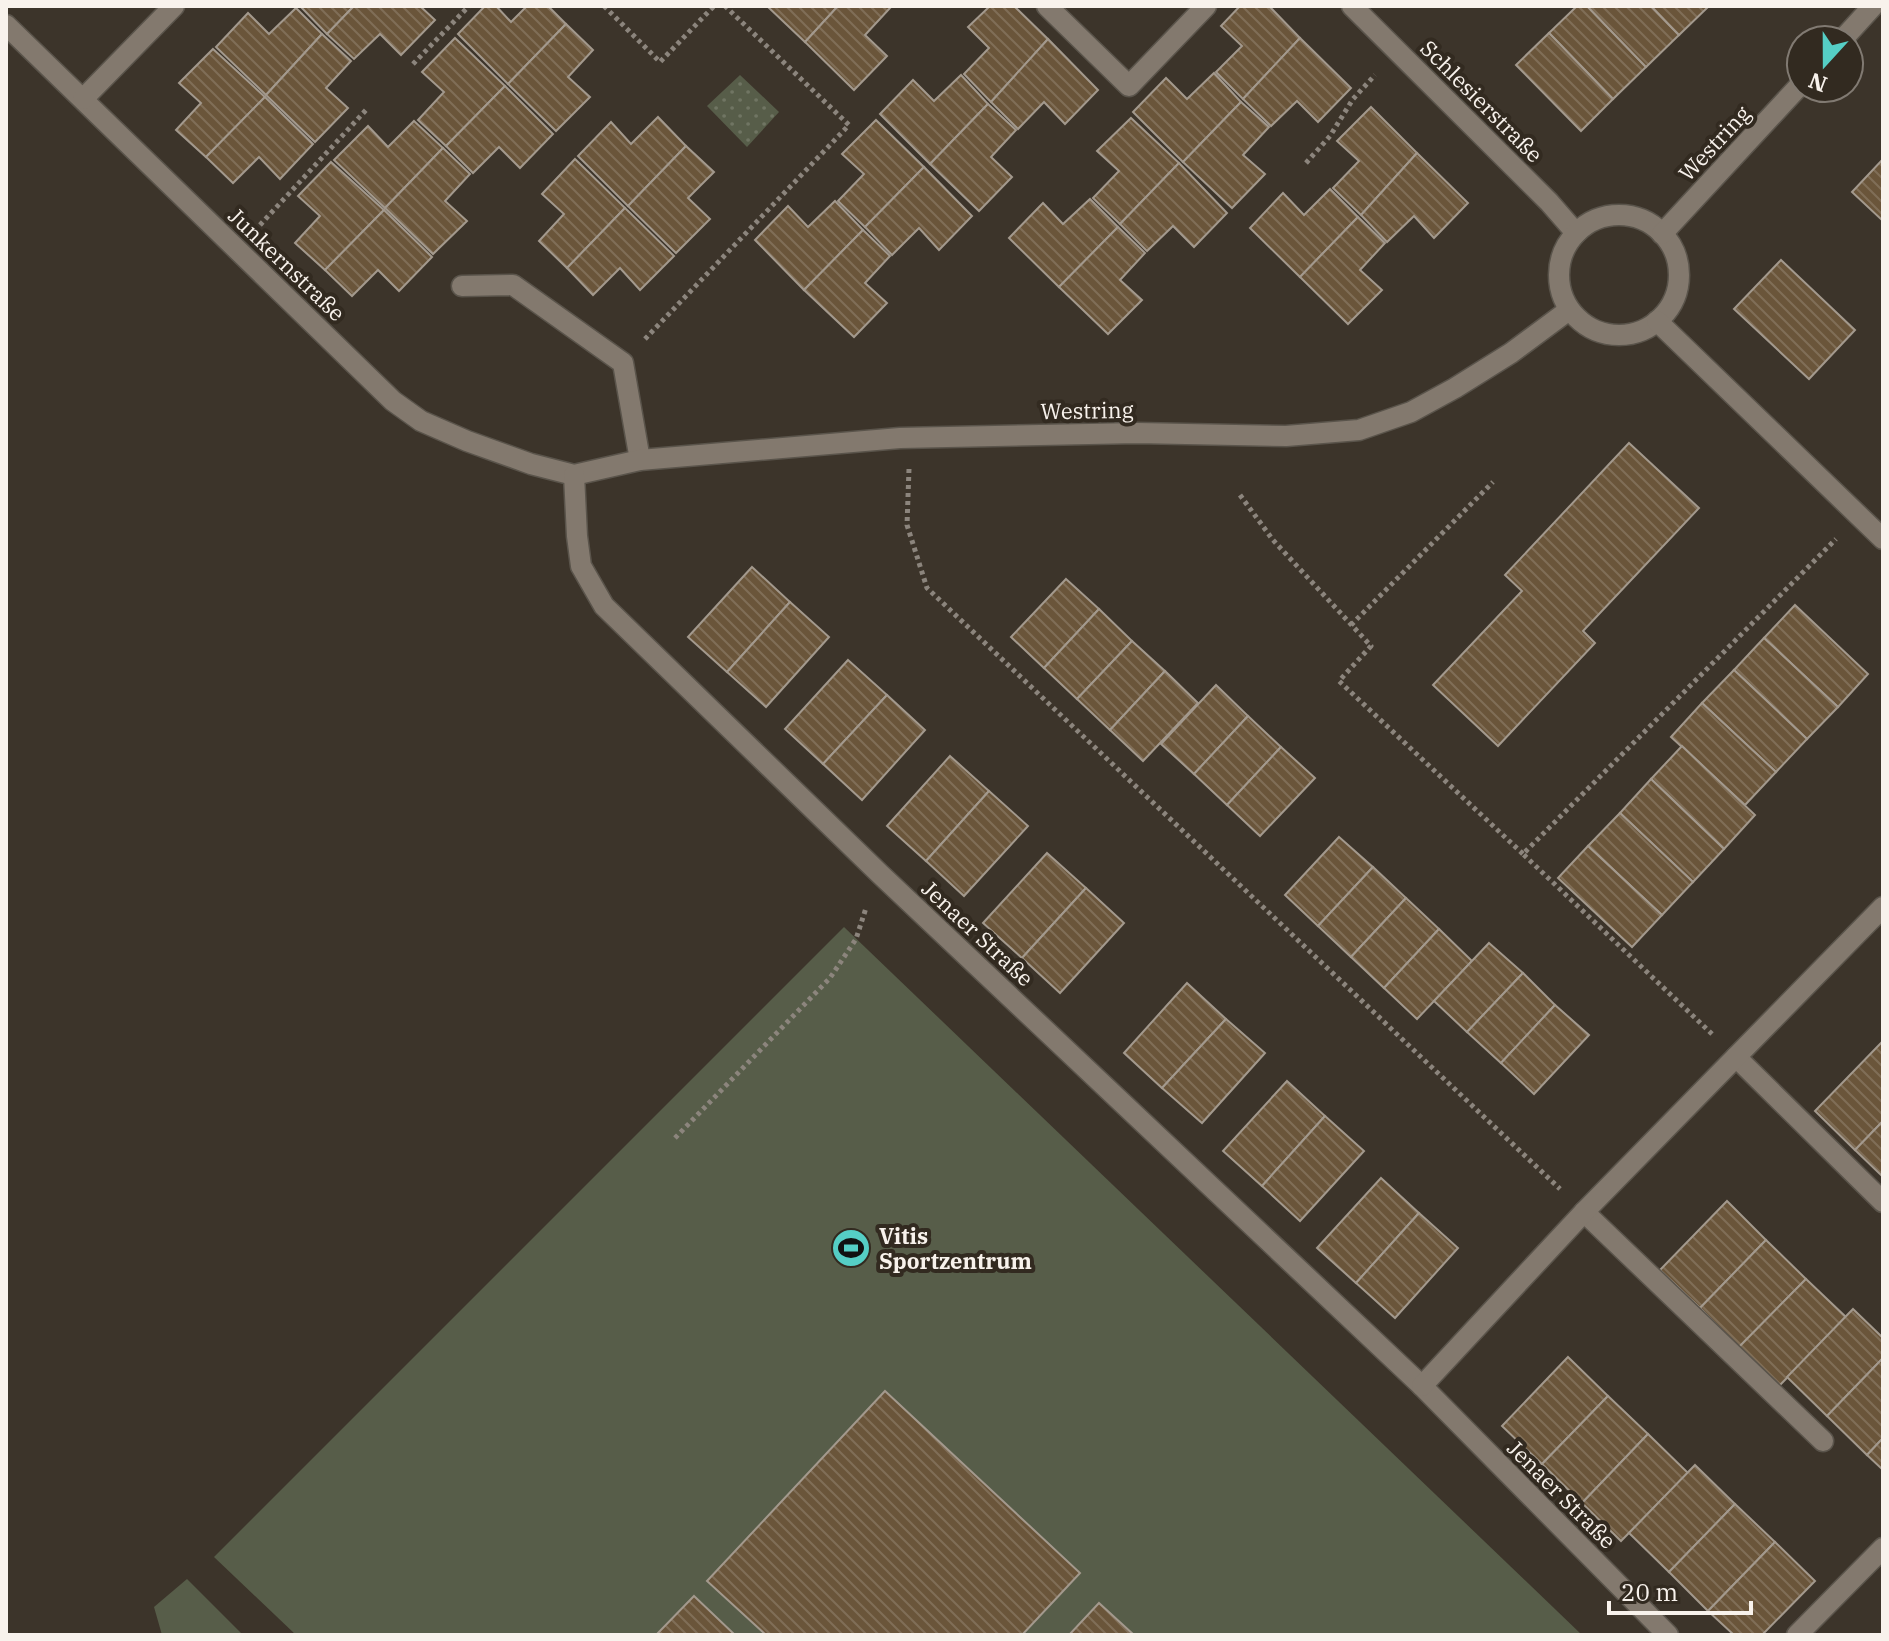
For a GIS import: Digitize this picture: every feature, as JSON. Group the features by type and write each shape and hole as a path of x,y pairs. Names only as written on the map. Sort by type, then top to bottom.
{"street":[{"path":"83,99 174,6"},
{"path":"1047,6 1129,86 1206,6"},
{"name":"Schlesierstraße","path":"1352,6 1549,202 1576,233"},
{"path":"1857,24 1873,6"},
{"name":"Junkernstraße","path":"6,25 393,401 421,421 467,441 531,464 574,475"},
{"name":"Westring","path":"1662,234 1785,101"},
{"path":"1616,215 1642,220 1662,234 1675,254 1678,284 1673,301 1657,321 1641,331 1613,335 1584,324 1569,310 1559,281 1560,261 1576,233 1594,221 1616,215"},
{"path":"462,286 513,285 623,363 640,460"},
{"name":"Westring","path":"574,475 640,460 900,438 1137,433 1286,436 1359,430 1411,412 1455,388 1511,353 1569,310"},
{"path":"1657,321 1883,539"},
{"name":"Jenaer Straße","path":"574,475 581,566 604,606 880,874 1422,1386 1668,1635"},
{"path":"1422,1386 1584,1212 1883,907"},
{"path":"1736,1057 1883,1202"},
{"path":"1584,1212 1823,1441"},
{"path":"1797,1635 1883,1548"}],"path":[{"path":"413,64 469,6"},
{"path":"604,6 660,62 714,6"},
{"path":"623,363 849,125 725,6"},
{"path":"1306,163 1330,136 1353,99 1397,50"},
{"path":"237,250 366,110"},
{"path":"900,438 909,440 907,525 927,588 1584,1212"},
{"path":"1351,625 1493,482"},
{"path":"1240,495 1273,540 1371,646 1339,681 1736,1057"},
{"path":"1523,854 1858,516"},
{"path":"675,1138 830,978 856,939 880,874"}],"green space":[{"path":"740,75 779,112 747,147 707,106"},
{"name":"Vitis Sportzentrum","path":"844,927 1582,1635 296,1635 214,1557"},
{"path":"187,1579 243,1635 162,1635 154,1607"}],"building":[{"path":"300,6 354,6 327,34"},
{"path":"354,6 420,6 435,20 401,55 380,34 354,59 327,34"},
{"path":"485,6 496,6 511,22 527,6 548,6 566,24 508,84 458,34"},
{"path":"767,6 838,6 805,42"},
{"path":"838,6 890,8 865,35 887,56 854,90 805,42"},
{"path":"990,6 1014,6 1048,39 991,102 964,74 989,48 968,27"},
{"path":"1240,6 1269,6 1300,38 1243,99 1216,72 1242,46 1221,26"},
{"path":"1577,6 1587,6 1646,67 1613,99 1549,33"},
{"path":"1587,6 1651,6 1679,35 1646,67"},
{"path":"1651,6 1709,6 1679,35"},
{"path":"296,8 322,34 266,95 216,47 248,13 269,34"},
{"path":"566,24 593,50 568,77 590,97 556,131 508,84"},
{"path":"1549,33 1613,99 1581,131 1516,65"},
{"path":"322,34 351,61 326,88 348,108 315,142 266,95"},
{"path":"455,38 505,86 446,146 418,120 444,92 422,72"},
{"path":"1300,38 1351,88 1318,122 1297,101 1271,126 1243,99"},
{"path":"1048,39 1098,90 1065,124 1044,102 1018,129 991,102"},
{"path":"213,49 265,97 206,157 176,130 201,103 179,83"},
{"path":"1214,73 1241,102 1183,162 1133,112 1166,78 1187,99"},
{"path":"961,75 988,104 930,164 880,114 913,80 934,101"},
{"path":"505,86 553,134 520,168 499,147 473,173 446,146"},
{"path":"265,97 313,144 280,179 259,157 233,183 206,157"},
{"path":"1241,102 1269,127 1243,155 1265,174 1232,208 1183,162"},
{"path":"988,104 1016,130 991,157 1012,177 979,211 930,164"},
{"path":"1371,107 1417,153 1361,215 1333,188 1359,161 1337,141"},
{"path":"658,117 686,146 628,206 578,156 611,122 631,144"},
{"path":"1131,118 1179,163 1120,224 1093,198 1119,171 1097,151"},
{"path":"876,120 924,167 865,227 838,201 864,174 842,154"},
{"path":"414,121 443,148 385,208 334,160 368,126 388,147"},
{"path":"686,146 714,172 688,198 710,219 676,253 628,206"},
{"path":"443,148 470,174 445,201 467,221 433,254 385,208"},
{"path":"1417,153 1468,203 1434,238 1414,216 1387,242 1361,215"},
{"path":"575,159 625,208 567,268 539,241 564,214 542,194"},
{"path":"1883,159 1883,221 1852,192"},
{"path":"331,162 384,210 325,270 295,243 320,216 298,196"},
{"path":"1179,163 1227,213 1194,247 1173,226 1147,251 1120,224"},
{"path":"924,167 972,216 939,250 919,228 892,255 865,227"},
{"path":"1330,189 1358,217 1300,277 1250,228 1283,193 1304,215"},
{"path":"1090,199 1118,227 1059,287 1009,238 1043,203 1063,224"},
{"path":"835,201 863,230 804,290 755,240 788,206 808,227"},
{"path":"625,208 674,256 640,290 620,268 593,295 567,268"},
{"path":"384,210 432,257 399,291 378,270 352,296 325,270"},
{"path":"1358,217 1385,243 1360,270 1382,290 1348,324 1300,277"},
{"path":"1118,227 1145,253 1120,280 1142,300 1108,334 1059,287"},
{"path":"863,230 890,256 865,283 887,303 854,337 804,290"},
{"path":"1781,260 1855,330 1809,379 1734,309"},
{"path":"1629,443 1699,508 1583,631 1595,643 1498,746 1433,685 1522,591 1505,575"},
{"path":"752,567 790,602 727,672 688,637"},
{"path":"1066,579 1099,609 1044,668 1011,637"},
{"path":"790,602 829,637 766,707 727,672"},
{"path":"1795,605 1868,674 1838,707 1764,638"},
{"path":"1099,609 1132,641 1077,699 1044,668"},
{"path":"1764,638 1838,707 1807,739 1734,670"},
{"path":"1132,641 1165,671 1110,730 1077,699"},
{"path":"848,660 887,695 823,764 785,729"},
{"path":"1734,670 1807,739 1776,772 1702,703"},
{"path":"1165,671 1198,703 1143,761 1110,730"},
{"path":"1216,685 1248,716 1194,774 1161,744"},
{"path":"887,695 925,730 862,800 823,764"},
{"path":"1702,703 1776,772 1745,805 1671,737"},
{"path":"1248,716 1281,747 1227,805 1194,774"},
{"path":"1682,746 1755,815 1724,849 1651,779"},
{"path":"1281,747 1315,778 1260,836 1227,805"},
{"path":"950,756 989,791 926,861 887,826"},
{"path":"1651,779 1724,849 1693,882 1620,813"},
{"path":"989,791 1028,826 964,896 926,861"},
{"path":"1620,813 1693,882 1662,915 1588,846"},
{"path":"1339,837 1373,867 1318,926 1285,895"},
{"path":"1588,846 1662,915 1632,947 1558,878"},
{"path":"1047,853 1086,888 1022,958 983,923"},
{"path":"1373,867 1406,898 1351,957 1318,926"},
{"path":"1086,888 1124,923 1060,993 1022,958"},
{"path":"1406,898 1439,929 1384,988 1351,957"},
{"path":"1439,929 1472,961 1417,1019 1384,988"},
{"path":"1489,943 1523,973 1467,1032 1434,1001"},
{"path":"1523,973 1555,1005 1501,1063 1467,1032"},
{"path":"1187,983 1226,1019 1162,1088 1124,1053"},
{"path":"1555,1005 1589,1035 1534,1094 1501,1063"},
{"path":"1226,1019 1265,1053 1202,1123 1162,1088"},
{"path":"1881,1043 1883,1121 1855,1150 1815,1111"},
{"path":"1287,1081 1325,1116 1262,1186 1223,1151"},
{"path":"1325,1116 1364,1151 1300,1221 1262,1186"},
{"path":"1883,1121 1883,1177 1855,1150"},
{"path":"1381,1178 1419,1213 1356,1283 1317,1248"},
{"path":"1727,1201 1766,1240 1700,1308 1660,1270"},
{"path":"1419,1213 1458,1248 1395,1318 1356,1283"},
{"path":"1766,1240 1806,1279 1739,1347 1700,1308"},
{"path":"1806,1279 1846,1317 1779,1386 1739,1347"},
{"path":"1853,1309 1883,1338 1883,1358 1827,1416 1787,1377"},
{"path":"1568,1357 1608,1396 1542,1464 1502,1426"},
{"path":"1883,1358 1883,1438 1867,1455 1827,1416"},
{"path":"885,1391 1080,1573 1022,1635 766,1635 707,1581"},
{"path":"1608,1396 1648,1434 1582,1503 1542,1464"},
{"path":"1648,1434 1688,1473 1621,1541 1582,1503"},
{"path":"1883,1438 1883,1470 1867,1455"},
{"path":"1695,1465 1735,1504 1669,1572 1629,1533"},
{"path":"1735,1504 1775,1542 1708,1611 1669,1572"},
{"path":"1775,1542 1815,1581 1762,1635 1734,1635 1708,1611"},
{"path":"694,1596 735,1635 656,1635"},
{"path":"1099,1603 1134,1635 1069,1635"}],"place":[{"name":"Vitis Sportzentrum","path":"851,1248"}]}
